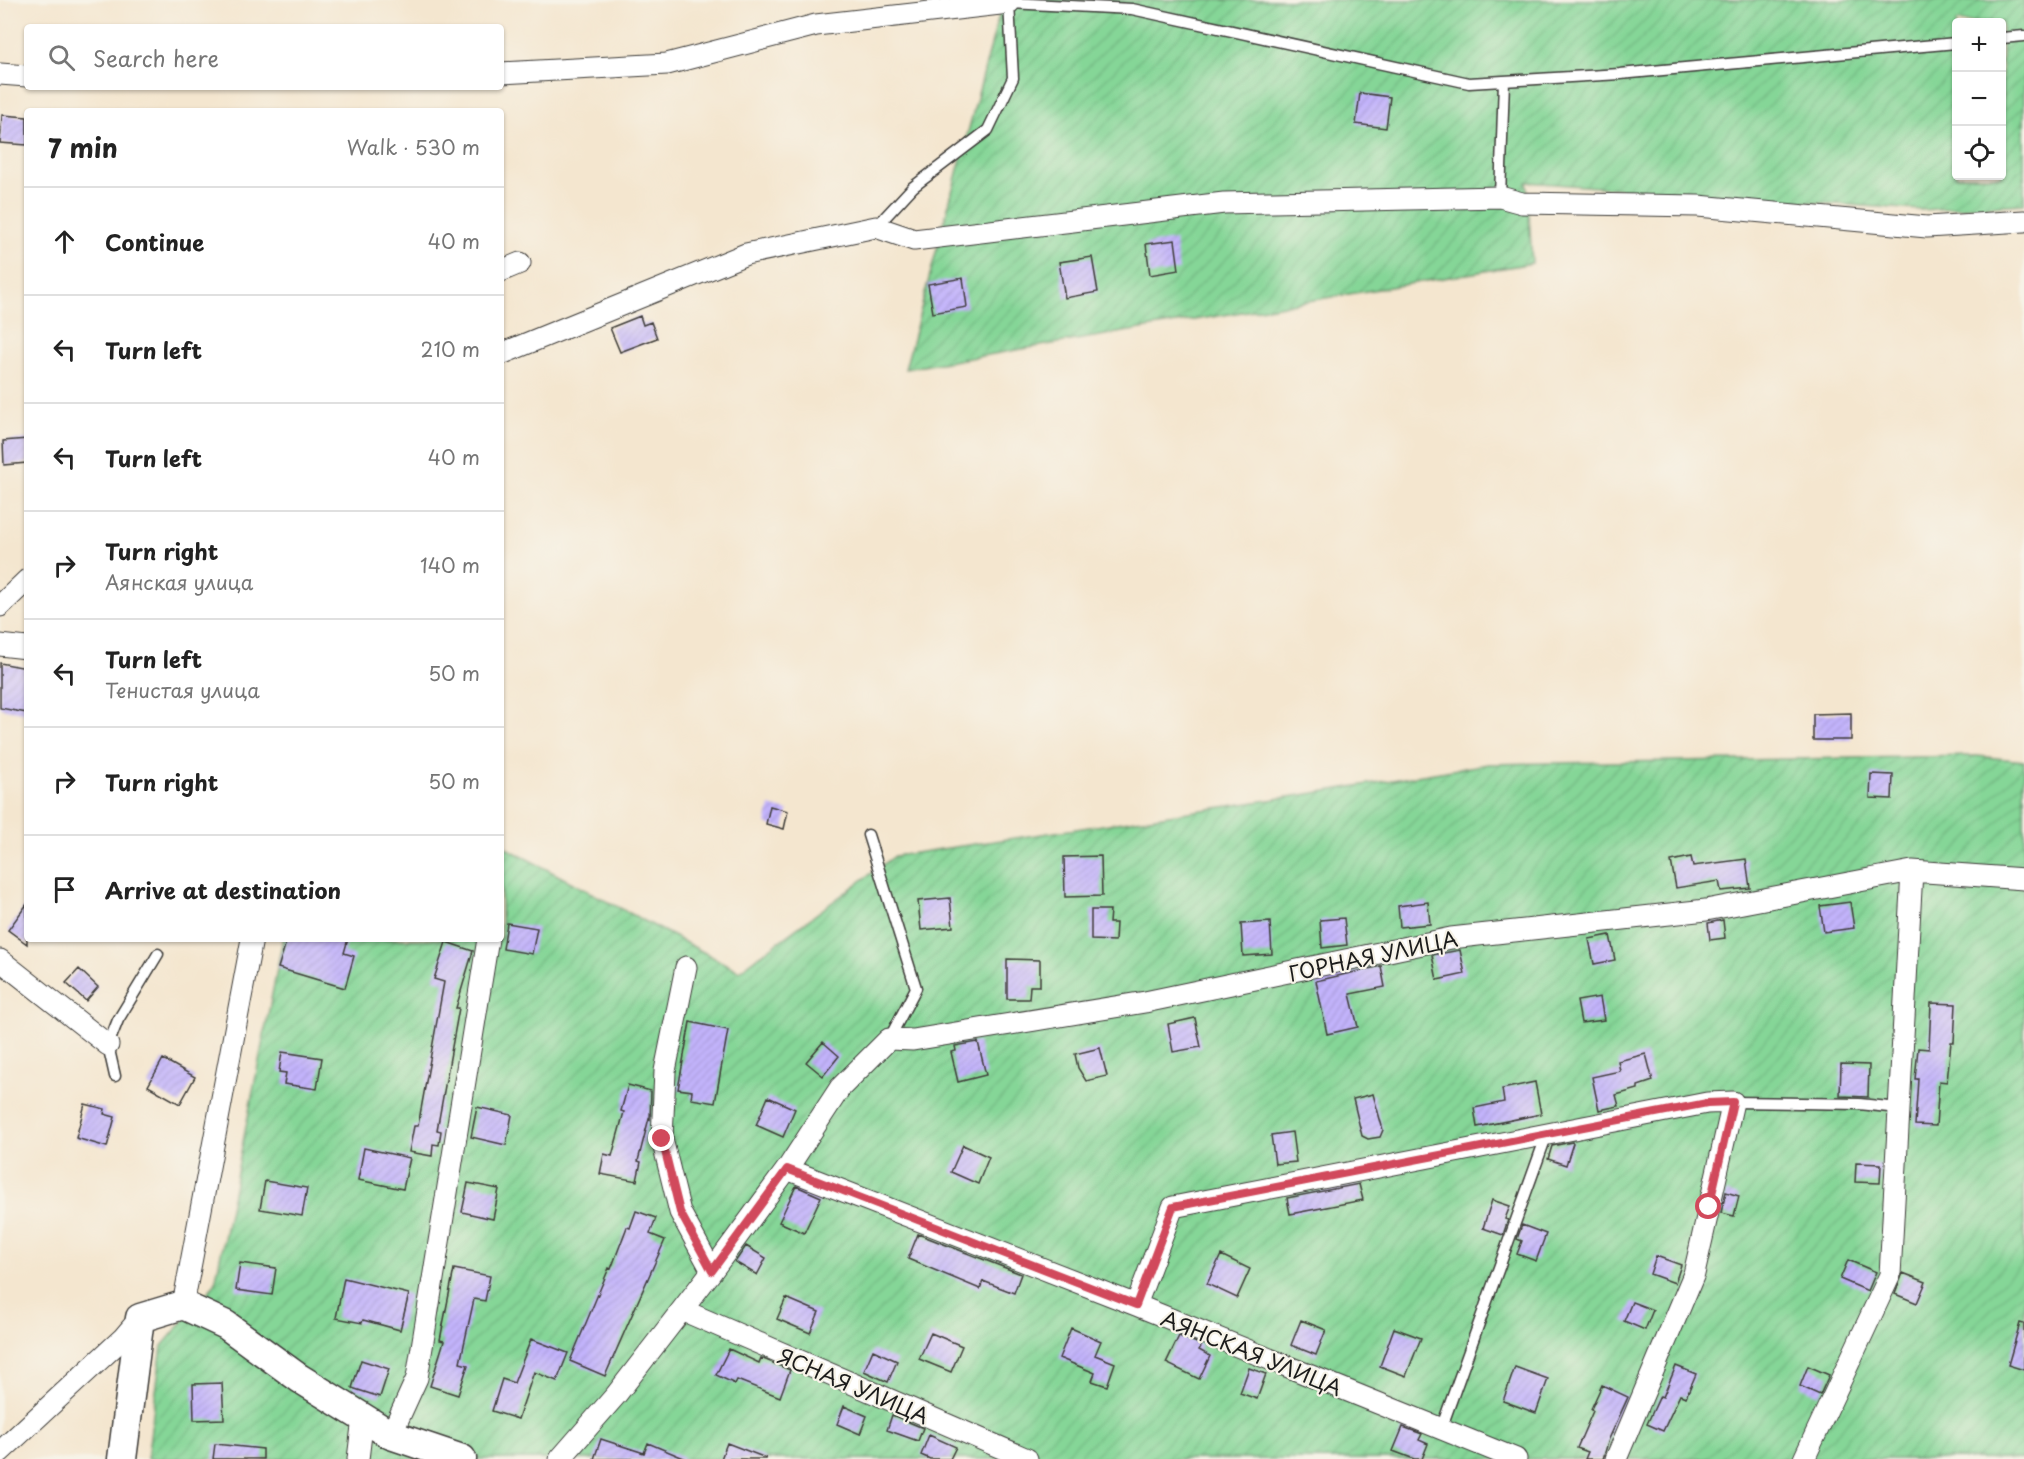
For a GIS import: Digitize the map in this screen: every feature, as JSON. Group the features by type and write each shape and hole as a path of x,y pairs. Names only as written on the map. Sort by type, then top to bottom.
{"main road":[{"path":"122,1459 140,1318 183,1305 226,1325 299,1378 391,1435 462,1459"}],"street":[{"path":"504,73 667,64 816,25 1009,3"},
{"path":"0,74 24,75"},
{"path":"504,353 746,254 876,227 914,240 1224,203 1500,197 1522,203 1698,206 1927,227 2024,221"},
{"path":"0,606 24,583"},
{"path":"0,645 24,648"},
{"path":"1804,1459 1890,1275 1912,871"},
{"name":"ГОРНАЯ УЛИЦА","path":"890,1039 914,1040 1145,1002 1451,938 1706,910 1912,871 2024,879"},
{"path":"183,1305 251,942"},
{"path":"391,1435 417,1378 488,942"},
{"path":"0,960 108,1045"},
{"path":"686,967 665,1071 662,1139 680,1212 712,1271"},
{"path":"560,1459 616,1395 712,1271 787,1169 840,1088 890,1039"},
{"path":"1136,1305 1173,1207 1707,1103 1733,1102 1694,1274 1616,1459"},
{"name":"АЯНСКАЯ УЛИЦА","path":"787,1169 1136,1305 1516,1459"},
{"name":"ЯСНАЯ УЛИЦА","path":"682,1310 1027,1459"},
{"path":"0,1452 123,1338 140,1318"},
{"path":"358,1459 363,1418"}],"lane":[{"path":"1009,3 1035,0"},
{"path":"1009,3 1132,9 1469,83 1620,74 1952,43"},
{"path":"876,227 913,187 987,130 1013,78 1009,3"},
{"path":"2006,38 2024,36"},
{"path":"1500,197 1504,81"},
{"path":"868,835 916,988 890,1039"},
{"path":"115,1076 108,1045 118,1020 158,954"},
{"path":"1733,1102 1859,1104 1899,1108"},
{"path":"1442,1429 1547,1134"}],"green space":[{"path":"1003,0 2024,0 2024,204 1921,210 1527,182 1532,263 905,369"},
{"path":"1977,756 2024,761 2024,1459 147,1459 162,1346 215,1284 282,942 504,942 504,847 739,971 895,856 1315,793 1488,764"}],"building":[{"path":"1360,93 1390,97 1386,128 1356,124"},
{"path":"2,115 24,117 24,145 0,143"},
{"path":"1175,240 1179,270 1150,275 1146,244"},
{"path":"1092,257 1098,292 1065,298 1059,262"},
{"path":"963,278 967,307 933,313 928,284"},
{"path":"640,316 643,325 651,322 657,338 620,352 610,328"},
{"path":"24,439 24,463 4,465 3,441"},
{"path":"0,663 24,667 24,712 0,708"},
{"path":"1851,713 1851,740 1813,740 1813,714"},
{"path":"1871,774 1893,775 1892,799 1870,798"},
{"path":"770,806 788,811 784,829 766,824"},
{"path":"1101,856 1102,896 1065,897 1064,857"},
{"path":"1691,857 1693,866 1746,859 1750,888 1721,891 1719,881 1676,888 1671,861"},
{"path":"950,898 953,927 921,930 918,901"},
{"path":"1428,902 1430,924 1400,927 1398,906"},
{"path":"1850,902 1854,928 1824,932 1820,906"},
{"path":"24,908 24,942 8,930"},
{"path":"1091,910 1110,910 1109,923 1116,923 1115,941 1091,940"},
{"path":"1344,918 1347,945 1322,948 1320,920"},
{"path":"1723,920 1725,938 1710,940 1708,923"},
{"path":"1270,922 1272,954 1243,956 1241,924"},
{"path":"507,923 537,928 532,954 503,949"},
{"path":"1610,935 1615,960 1594,964 1589,939"},
{"path":"286,942 347,942 344,953 354,956 345,988 278,968"},
{"path":"446,942 473,951 456,1008 459,1008 437,1130 441,1131 439,1145 433,1144 432,1156 409,1152 414,1126 418,1126 444,982 434,979"},
{"path":"1460,950 1465,974 1437,980 1432,955"},
{"path":"1007,959 1040,960 1040,986 1030,986 1029,999 1007,999"},
{"path":"1381,966 1385,987 1350,994 1358,1027 1327,1034 1316,981"},
{"path":"79,969 98,987 86,1001 66,983"},
{"path":"1600,997 1604,1020 1581,1023 1577,1001"},
{"path":"1931,1003 1956,1004 1954,1042 1951,1042 1947,1082 1939,1081 1936,1126 1915,1125 1918,1048 1929,1049"},
{"path":"1195,1018 1201,1047 1173,1052 1168,1024"},
{"path":"690,1022 728,1030 715,1103 691,1099 692,1091 678,1089"},
{"path":"823,1042 839,1056 823,1076 806,1062"},
{"path":"978,1042 986,1075 958,1082 951,1052 956,1051 955,1046"},
{"path":"1100,1048 1107,1076 1086,1081 1078,1068 1075,1054"},
{"path":"282,1052 322,1058 317,1089 284,1084 286,1073 279,1072"},
{"path":"1646,1054 1653,1081 1638,1086 1638,1089 1616,1095 1619,1106 1599,1110 1592,1077 1620,1071 1618,1061"},
{"path":"163,1059 195,1077 180,1104 148,1086"},
{"path":"1841,1064 1869,1065 1868,1097 1840,1096"},
{"path":"1535,1082 1541,1114 1477,1127 1474,1108 1504,1102 1502,1089"},
{"path":"628,1085 651,1091 650,1119 638,1161 641,1162 637,1181 600,1174 604,1154 612,1156 624,1112 621,1111"},
{"path":"1373,1094 1383,1130 1380,1137 1368,1139 1362,1136 1353,1099"},
{"path":"768,1097 795,1109 783,1137 756,1125"},
{"path":"85,1104 105,1109 104,1114 115,1117 107,1147 76,1138"},
{"path":"477,1107 512,1115 506,1145 471,1137"},
{"path":"1292,1132 1296,1162 1275,1164 1271,1135"},
{"path":"1572,1142 1566,1165 1548,1159 1552,1146"},
{"path":"963,1145 989,1157 978,1184 951,1172"},
{"path":"364,1148 410,1158 403,1189 358,1180"},
{"path":"1856,1163 1881,1164 1880,1183 1855,1182"},
{"path":"265,1181 307,1188 302,1216 260,1209"},
{"path":"468,1183 499,1189 493,1219 462,1212"},
{"path":"1359,1184 1363,1200 1290,1214 1287,1198"},
{"path":"796,1186 821,1197 804,1233 779,1222"},
{"path":"1726,1192 1739,1196 1734,1216 1721,1213"},
{"path":"1492,1200 1510,1206 1505,1219 1508,1220 1503,1235 1483,1228"},
{"path":"636,1211 656,1218 650,1234 665,1240 605,1376 570,1361"},
{"path":"1522,1225 1546,1234 1536,1261 1517,1254 1522,1241 1517,1239"},
{"path":"918,1234 1021,1274 1014,1293 983,1281 980,1289 908,1259"},
{"path":"746,1246 766,1258 757,1275 735,1262"},
{"path":"1221,1255 1250,1269 1237,1298 1207,1284"},
{"path":"1656,1256 1681,1265 1675,1283 1650,1274"},
{"path":"1848,1260 1876,1272 1868,1291 1840,1279"},
{"path":"240,1263 276,1268 272,1295 236,1290"},
{"path":"454,1269 490,1276 485,1301 474,1299 460,1363 468,1365 458,1395 430,1386 444,1341 440,1340"},
{"path":"1903,1273 1926,1282 1917,1303 1895,1294"},
{"path":"344,1278 409,1294 400,1330 363,1320 362,1323 336,1318"},
{"path":"786,1298 819,1312 810,1333 777,1319"},
{"path":"1632,1302 1653,1310 1645,1330 1624,1321"},
{"path":"1301,1320 1326,1330 1316,1355 1291,1345"},
{"path":"2020,1323 2024,1324 2024,1370 2008,1365"},
{"path":"1071,1328 1101,1341 1095,1355 1115,1363 1107,1386 1092,1381 1095,1373 1059,1358"},
{"path":"1394,1328 1421,1338 1406,1376 1380,1366"},
{"path":"931,1333 962,1346 951,1372 919,1359"},
{"path":"1179,1336 1202,1345 1199,1350 1210,1356 1199,1379 1166,1363"},
{"path":"531,1339 568,1353 557,1381 534,1372 518,1419 492,1411 502,1379 514,1383"},
{"path":"729,1349 759,1363 761,1358 790,1370 780,1397 737,1380 735,1384 716,1375"},
{"path":"873,1350 897,1361 888,1382 864,1371"},
{"path":"361,1360 389,1369 380,1397 352,1388"},
{"path":"1676,1366 1696,1374 1686,1397 1680,1395 1663,1431 1647,1424 1660,1396 1663,1397"},
{"path":"1808,1366 1829,1375 1820,1395 1800,1386"},
{"path":"1515,1367 1548,1379 1536,1413 1503,1401"},
{"path":"1249,1368 1266,1374 1257,1399 1240,1393"},
{"path":"222,1383 224,1419 194,1420 193,1384"},
{"path":"1602,1385 1628,1397 1609,1439 1603,1459 1585,1459 1588,1452 1577,1448"},
{"path":"844,1406 867,1416 860,1434 837,1424"},
{"path":"892,1415 923,1428 918,1441 887,1430"},
{"path":"1403,1427 1422,1434 1419,1440 1428,1444 1422,1459 1414,1459 1393,1451"},
{"path":"929,1435 956,1447 950,1459 930,1459 921,1455"},
{"path":"601,1439 644,1453 648,1443 686,1459 594,1459"},
{"path":"727,1443 766,1458 766,1459 721,1459"},
{"path":"215,1444 263,1449 263,1459 213,1459"}],"route":[{"path":"662,1139 680,1212 712,1271 787,1169 1136,1305 1173,1207 1707,1103 1733,1102 1709,1207"}]}
